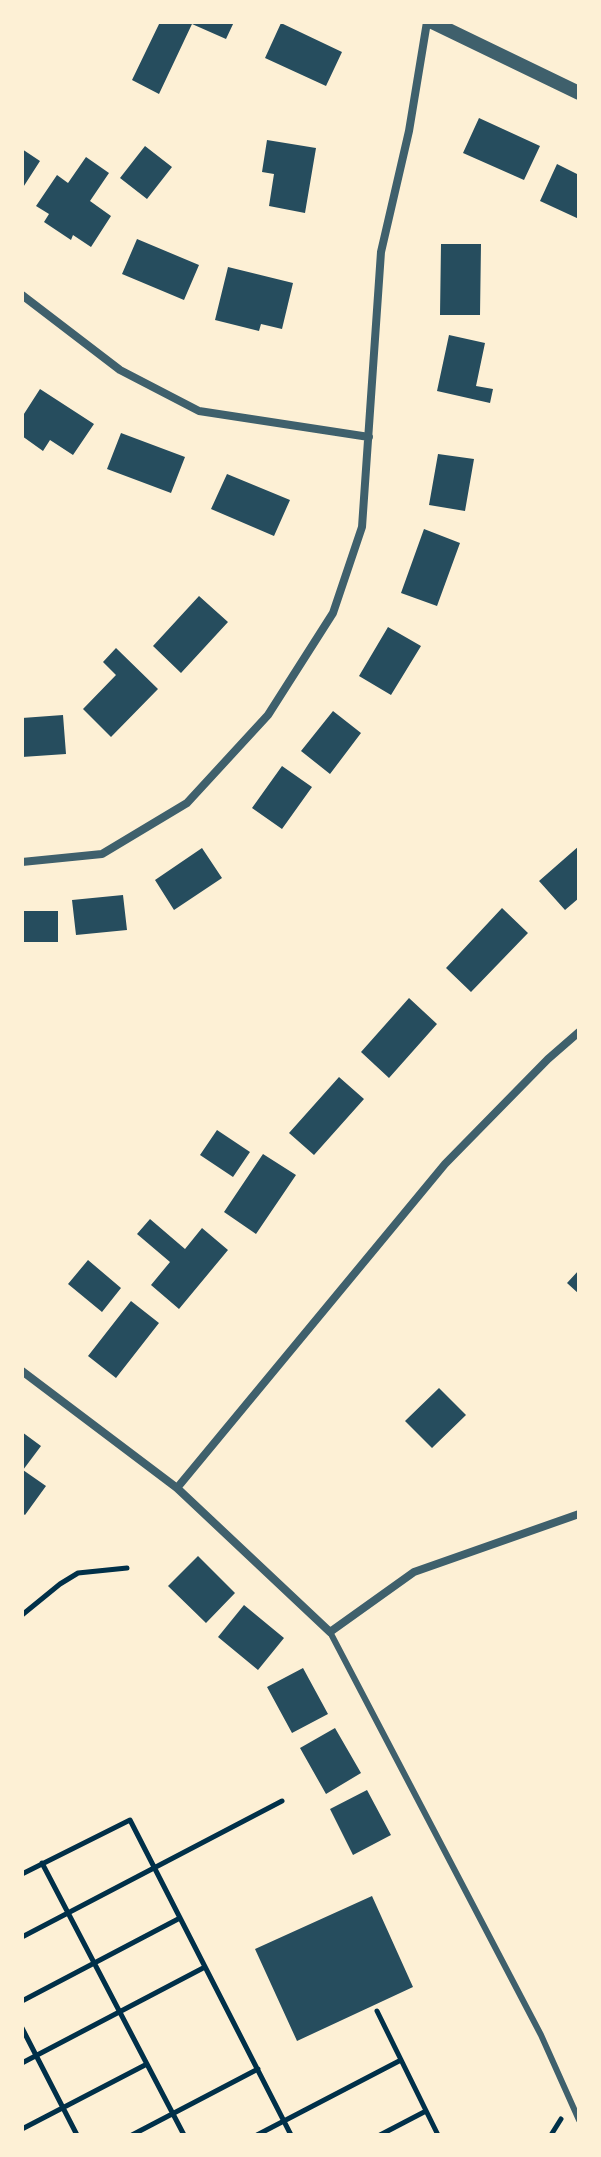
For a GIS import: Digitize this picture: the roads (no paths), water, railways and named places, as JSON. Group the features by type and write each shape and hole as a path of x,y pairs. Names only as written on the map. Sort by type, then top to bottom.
{"street":[{"path":"22,862 102,854 187,803 268,715 333,613 362,527 381,252 430,22 579,93"},
{"path":"22,295 120,370 199,411 369,437"},
{"path":"177,1488 445,1164 548,1059 579,1032"},
{"path":"22,1371 177,1488 330,1632 414,1572 579,1514"}],"lane":[{"path":"330,1632 541,2035 579,2120"}]}
